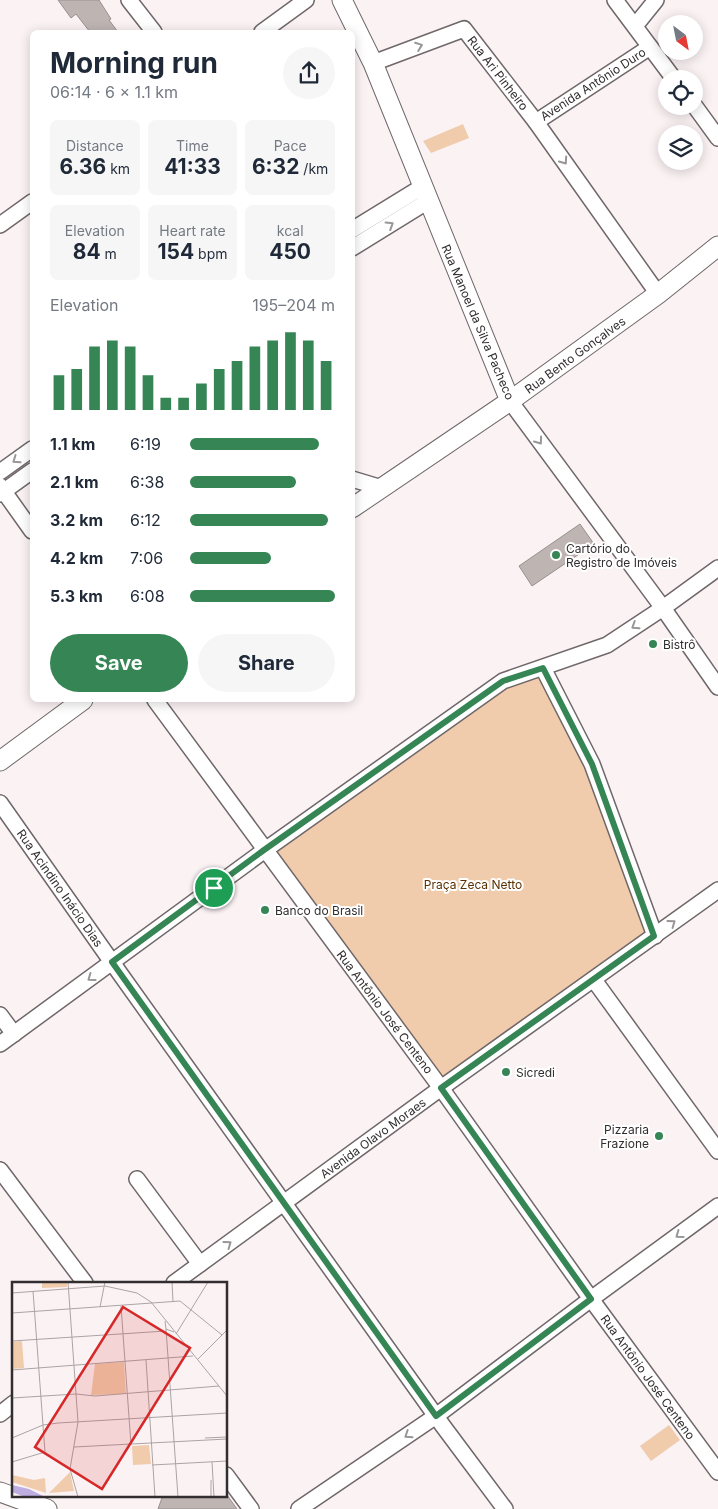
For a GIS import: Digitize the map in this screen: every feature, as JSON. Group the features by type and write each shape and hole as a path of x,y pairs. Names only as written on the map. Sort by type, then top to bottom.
{"main road":[{"name":"Rua Manoel da Silva Pacheco","path":"342,0 373,63 510,401"},
{"name":"Rua Bento Gonçalves","path":"355,506 510,401 658,294 718,246"},
{"path":"0,761 80,702"},
{"path":"0,1492 36,1507"}],"street":[{"path":"130,0 152,30"},
{"path":"265,30 306,0"},
{"path":"634,26 656,0"},
{"path":"623,3 634,26 667,70"},
{"name":"Rua Ari Pinheiro","path":"373,63 464,29 536,122 658,294"},
{"name":"Avenida Antônio Duro","path":"536,122 650,47"},
{"path":"701,115 718,138"},
{"path":"355,229 425,194"},
{"path":"355,246 425,194"},
{"path":"0,225 30,203"},
{"name":"Rua Manoel da Silva Pacheco","path":"510,401 663,608 718,687"},
{"path":"0,472 30,450"},
{"path":"30,472 1,491 30,528"},
{"path":"355,480 382,488"},
{"path":"0,1044 264,850 503,681 607,645 663,608 718,568"},
{"path":"543,668 592,764 654,936"},
{"name":"Rua Antônio José Centeno","path":"156,702 441,1088 591,1299 718,1472"},
{"name":"Rua Acindino Inácio Dias","path":"0,803 436,1416 505,1509"},
{"name":"Avenida Olavo Moraes","path":"175,1282 441,1088 718,890"},
{"path":"594,980 718,1151"},
{"path":"0,1015 14,1034"},
{"path":"0,1170 84,1282"},
{"path":"137,1180 200,1264"},
{"path":"300,1509 436,1416 718,1206"},
{"path":"0,1414 12,1405"},
{"path":"228,1478 251,1509"}],"green space":[{"path":"463,124 469,138 431,153 423,141"},
{"name":"Praça Zeca Netto","path":"540,673 587,768 652,928 443,1085 271,852 507,684"},
{"path":"669,1425 680,1440 651,1461 640,1446"}],"building":[{"path":"58,0 99,0 116,30 88,30 76,14 71,18"},
{"name":"Cartório do Registro de Imóveis","path":"580,524 594,544 532,586 519,566"},
{"path":"163,1496 228,1496 237,1509 158,1509"}],"place":[{"name":"Cartório do Registro de Imóveis","path":"556,555"},
{"name":"Bistrô","path":"653,644"},
{"name":"Banco do Brasil","path":"265,910"},
{"name":"Sicredi","path":"506,1072"},
{"name":"Pizzaria Frazione","path":"659,1136"}],"route":[{"path":"543,668 592,764 654,936 441,1088 591,1299 436,1416 112,962 214,888 264,850 503,681 543,668"}]}
